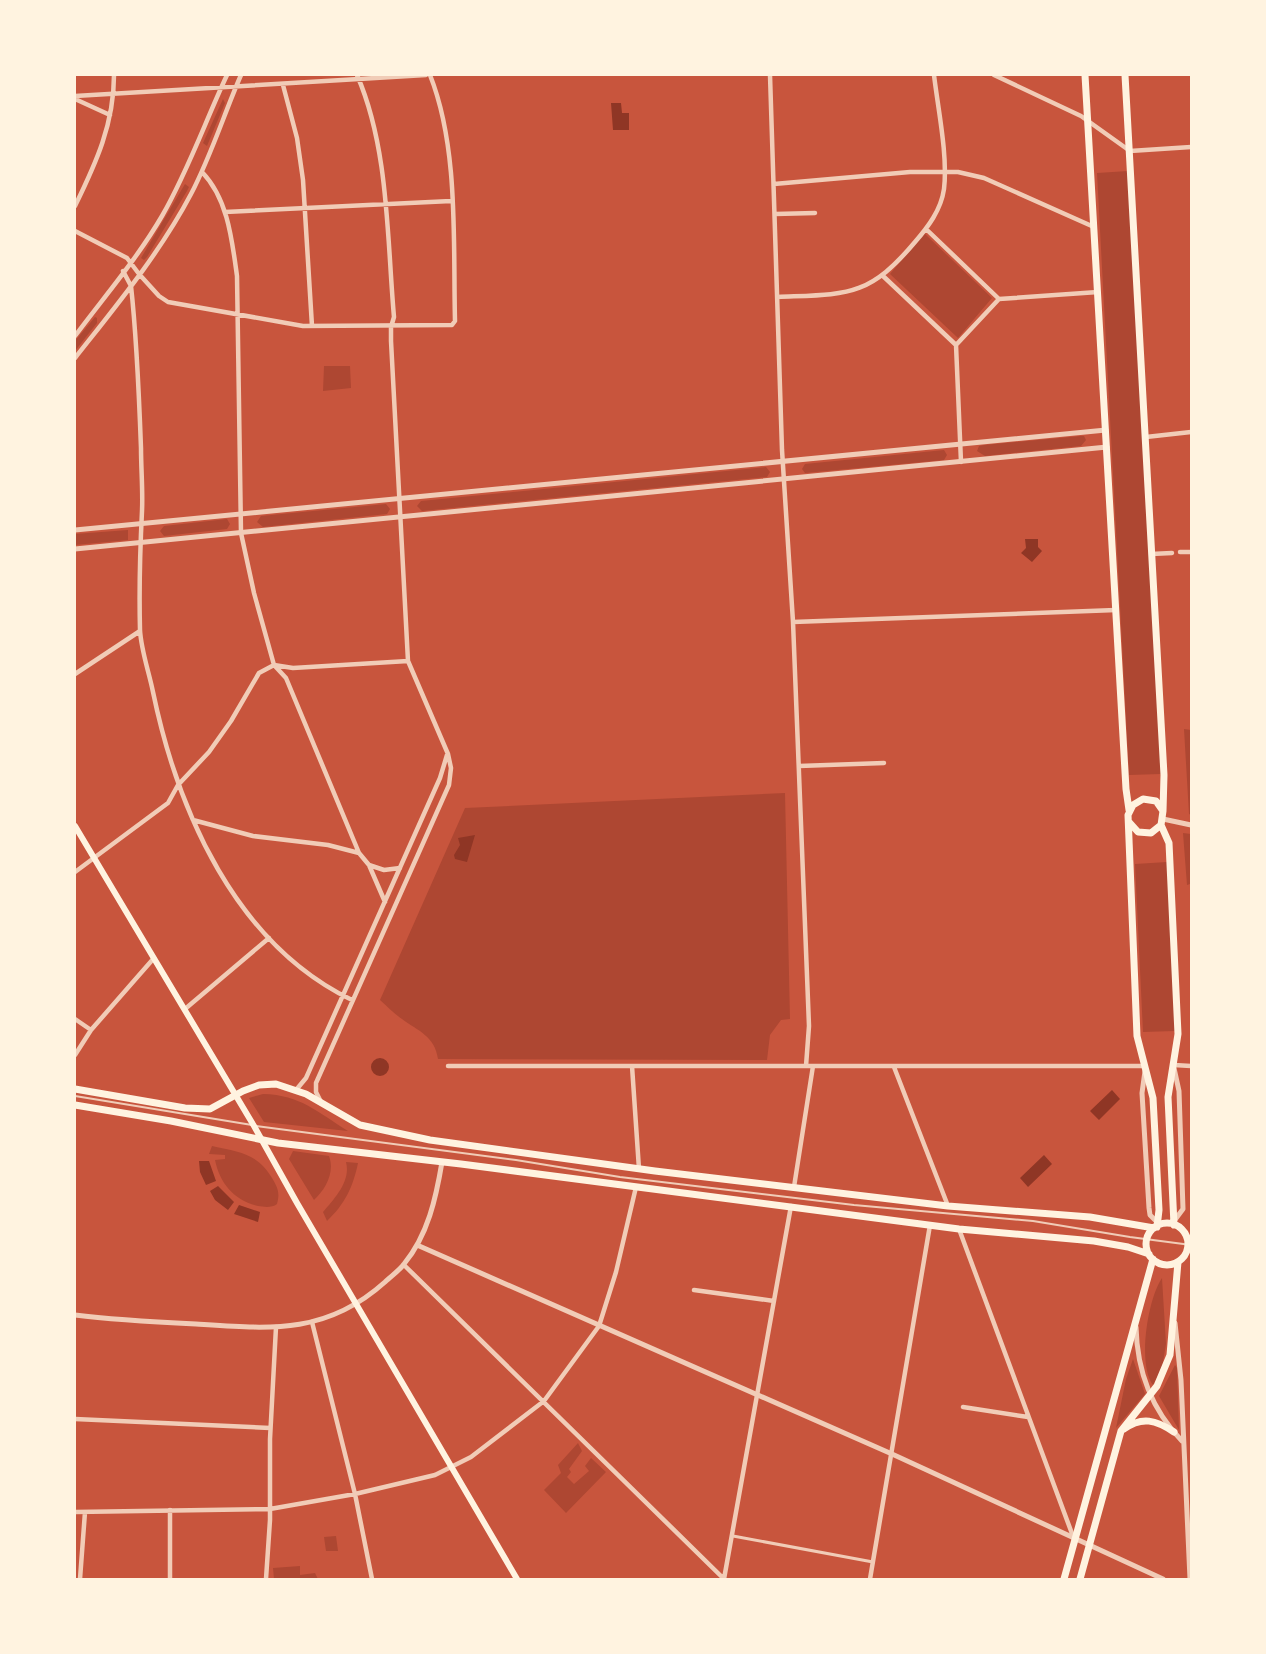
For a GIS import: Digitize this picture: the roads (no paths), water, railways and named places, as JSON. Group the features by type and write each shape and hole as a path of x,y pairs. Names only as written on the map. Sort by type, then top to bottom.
{"main road":[{"path":"1064,1579 1136,1320 1151,1257 1147,1240 1156,1226 1159,1210 1153,1098 1137,1036 1129,810 1085,75"},
{"path":"1080,1579 1122,1431 1163,1376 1168,1361 1175,1316 1174,1282 1180,1260 1189,1245 1186,1236 1176,1225 1168,1097 1178,1034 1169,840 1162,822 1163,766 1126,75"},
{"path":"1129,810 1135,802 1147,798 1156,801 1163,811"},
{"path":"1129,822 1136,830 1146,834 1154,832 1162,822"},
{"path":"75,826 254,1126 517,1579"},
{"path":"75,1089 186,1108 210,1109 235,1095 267,1084 287,1086 360,1125 412,1137 639,1169 948,1206 1050,1213 1156,1226 1165,1224 1176,1225 1191,1235"},
{"path":"75,1106 262,1140 791,1206 959,1229 1094,1241 1130,1247 1165,1264 1191,1257"},
{"path":"1122,1431 1135,1423 1148,1420 1159,1423 1174,1432"}],"street":[{"path":"75,206 101,150 114,94 114,75"},
{"path":"75,336 161,217 180,183 227,75"},
{"path":"75,358 131,286 172,225 202,172 241,75"},
{"path":"75,97 237,86 283,85 358,77 426,75"},
{"path":"75,230 127,258 159,296 168,302 236,316 312,326 449,326 455,321 451,201 446,141 430,75"},
{"path":"770,75 783,462 793,622 809,1026 806,1066"},
{"path":"778,297 846,292 868,286 883,276 926,229 942,199 944,171 934,75"},
{"path":"994,75 1088,121 1130,150 1191,147"},
{"path":"322,1103 316,1092 316,1083 449,785 451,768 448,754 408,661 391,327 394,317 385,205 381,161 368,101 358,77"},
{"path":"283,85 297,138 312,326"},
{"path":"75,97 110,115"},
{"path":"774,184 835,177 944,171 984,178 1094,227"},
{"path":"202,172 211,182 225,212 237,276 236,316 241,533 254,593 274,665 286,678 359,853 369,865 385,902"},
{"path":"225,212 451,201"},
{"path":"775,214 815,213"},
{"path":"926,229 999,299"},
{"path":"123,271 131,286 140,408 142,523 140,631 158,718 178,785 217,868 246,911 269,938 309,974 352,1000"},
{"path":"883,276 956,345"},
{"path":"961,462 956,345 999,299 1098,292"},
{"path":"75,530 1106,430"},
{"path":"1146,437 1191,432"},
{"path":"75,549 1107,447"},
{"path":"1180,552 1191,552"},
{"path":"1152,554 1172,553"},
{"path":"793,622 1116,610"},
{"path":"75,674 140,631"},
{"path":"75,872 168,803 178,785 209,752 231,721 259,673 274,665 293,668 408,661"},
{"path":"296,1090 306,1078 440,778 448,754"},
{"path":"799,766 884,763"},
{"path":"193,820 254,836 328,845 359,853"},
{"path":"1162,822 1191,825"},
{"path":"369,865 384,870 400,868"},
{"path":"185,1009 269,938"},
{"path":"75,1054 92,1030 154,958"},
{"path":"75,1019 92,1030"},
{"path":"448,1066 894,1067 997,1064 1144,1068 1142,1093 1149,1208 1150,1215 1156,1226"},
{"path":"632,1066 639,1169"},
{"path":"794,1187 812,1066"},
{"path":"1176,1225 1183,1209 1179,1091 1174,1066 1191,1066"},
{"path":"894,1067 948,1206"},
{"path":"75,1315 131,1322 276,1327 312,1322 340,1314 368,1297 404,1265 430,1216 442,1162"},
{"path":"75,1512 270,1509 355,1494 435,1475 471,1457 544,1401 598,1326 616,1272 636,1187"},
{"path":"724,1579 759,1394 791,1206"},
{"path":"870,1579 930,1225"},
{"path":"959,1229 1074,1539"},
{"path":"416,1245 598,1326 759,1394 1163,1579"},
{"path":"404,1265 724,1579"},
{"path":"694,1290 774,1301"},
{"path":"1175,1316 1181,1380 1190,1579"},
{"path":"1136,1320 1140,1364 1150,1394 1174,1432 1183,1442"},
{"path":"312,1322 355,1494 372,1579"},
{"path":"266,1579 270,1509 270,1428 276,1327"},
{"path":"963,1407 1028,1417"},
{"path":"75,1419 270,1428"},
{"path":"170,1510 170,1579"},
{"path":"80,1579 85,1512"},
{"path":"733,1536 873,1562"}],"lane":[{"path":"75,1096 254,1126 516,1160 620,1177 854,1205 1033,1221 1189,1245"}]}
